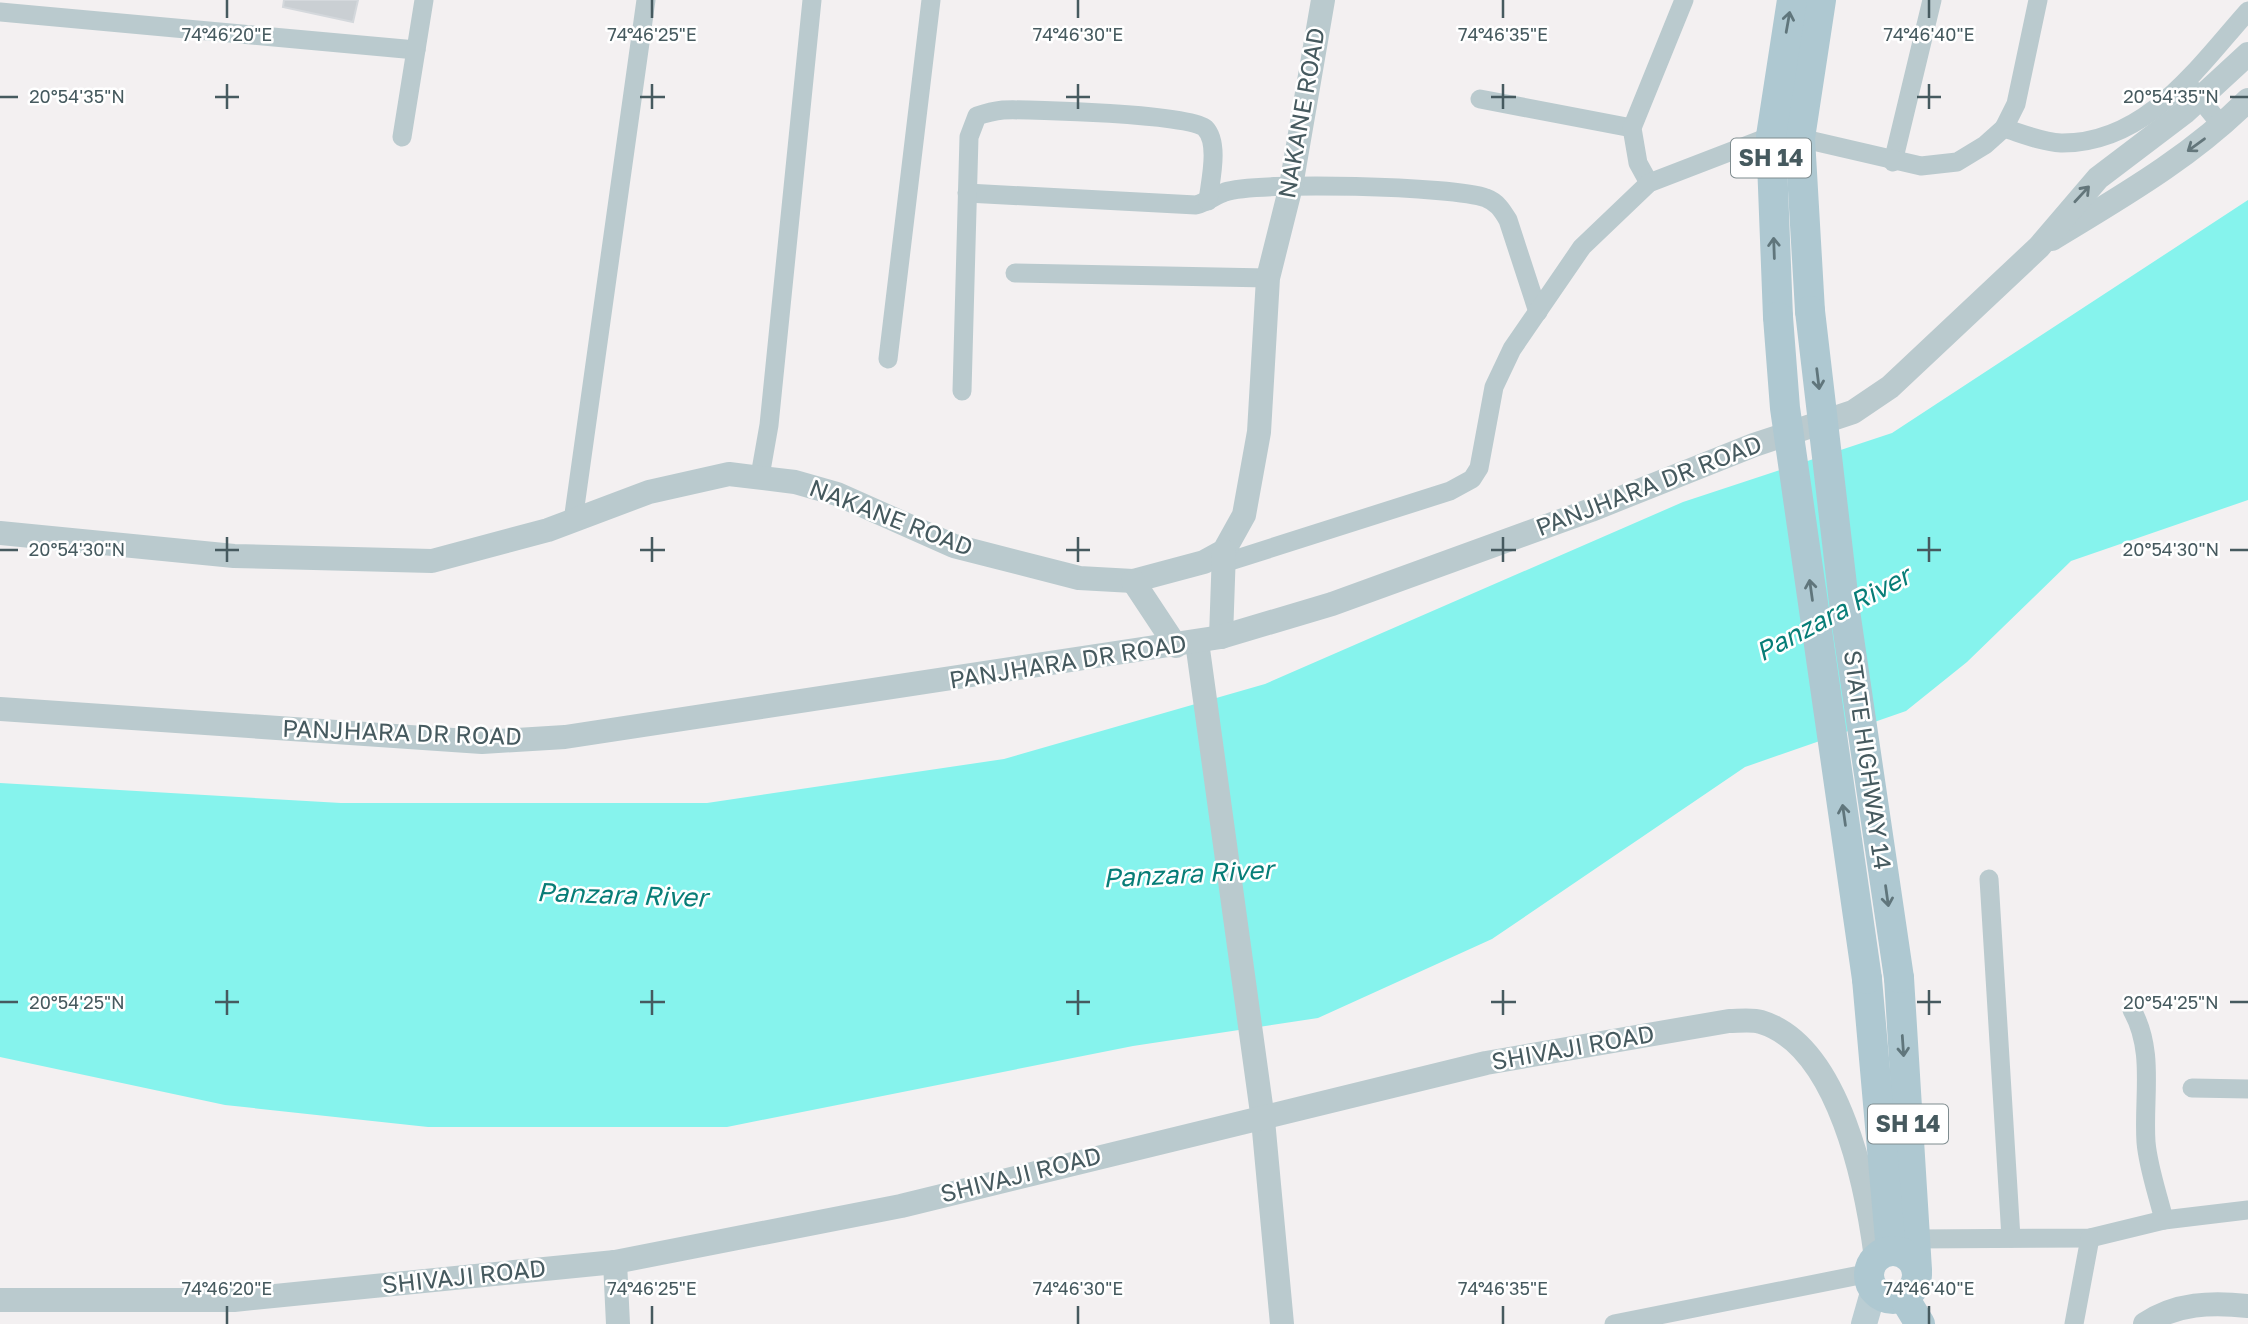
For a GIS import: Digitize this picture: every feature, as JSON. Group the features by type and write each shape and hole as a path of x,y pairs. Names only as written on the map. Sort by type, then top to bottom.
{"main road":[{"name":"STATE HIGHWAY 14","path":"1792,0 1771,136 1778,317 1785,408 1867,979 1886,1262"},
{"name":"STATE HIGHWAY 14","path":"1821,0 1800,138 1810,311 1845,611 1899,978 1886,1262"},
{"path":"1886,1262 1908,1256 1910,1283 1920,1324"},
{"path":"1886,1262 1887,1298 1910,1283"},
{"path":"1864,1324 1886,1262"}],"street":[{"path":"402,137 424,0"},
{"path":"573,521 646,0"},
{"path":"760,476 769,425 811,0"},
{"path":"888,359 931,0"},
{"name":"NAKANE ROAD","path":"0,533 234,556 432,561 548,530 688,481 729,474 760,476 837,494 954,546 1079,578 1133,581 1224,557 1244,515 1259,432 1268,278 1291,187 1323,0"},
{"path":"1649,183 1638,163 1632,128 1685,0"},
{"path":"1894,162 1932,0"},
{"path":"1282,1324 1263,1120 1198,642 1224,557 1450,491 1472,479 1484,448 1494,387 1512,349 1582,247 1649,183 1771,136 1800,138 1894,162 1921,166 1956,162 1985,145 2004,128 2016,104 2038,0"},
{"path":"2004,128 2060,143 2103,136 2148,115 2169,99 2193,90 2248,11"},
{"path":"0,12 416,50"},
{"name":"PANJHARA DR ROAD","path":"0,709 496,741 565,737 1198,642 1332,604 1591,510 1754,445 1853,412 1890,387 2039,247 2098,178 2143,145 2193,90 2248,54"},
{"path":"2193,90 2222,126"},
{"path":"1480,99 1632,128"},
{"name":"PANJHARA DR ROAD","path":"2039,247 2143,184 2222,126 2248,100"},
{"path":"961,391 969,137 977,116 1004,110 1166,118 1200,124 1208,130 1211,140 1208,201"},
{"path":"967,193 1196,205 1226,191 1291,187 1412,189 1487,198 1501,207 1508,220 1538,312"},
{"path":"1015,273 1268,278"},
{"path":"1133,581 1198,642"},
{"path":"1989,879 2011,1238"},
{"path":"2132,1010 2143,1029 2147,1071 2146,1145 2164,1220"},
{"name":"SHIVAJI ROAD","path":"0,1300 234,1300 615,1262 901,1206 1124,1149 1263,1120 1486,1063 1729,1021 1760,1021 1791,1039 1826,1079 1859,1168 1886,1262"},
{"path":"2192,1088 2248,1089"},
{"path":"1614,1324 1886,1262 2011,1238 2090,1238 2164,1220 2248,1210"},
{"path":"2074,1324 2090,1238"},
{"path":"615,1262 618,1324"},
{"path":"2145,1324 2178,1308 2203,1303 2248,1306"}],"water":[{"name":"Panzara River","path":"2248,200 2248,500 2071,561 1967,662 1906,711 1745,767 1492,939 1318,1018 1133,1046 727,1127 428,1127 225,1105 0,1057 0,783 341,803 707,803 1004,759 1265,684 1683,502 1892,433"}],"building":[{"path":"284,0 358,0 353,22 283,7"}]}
